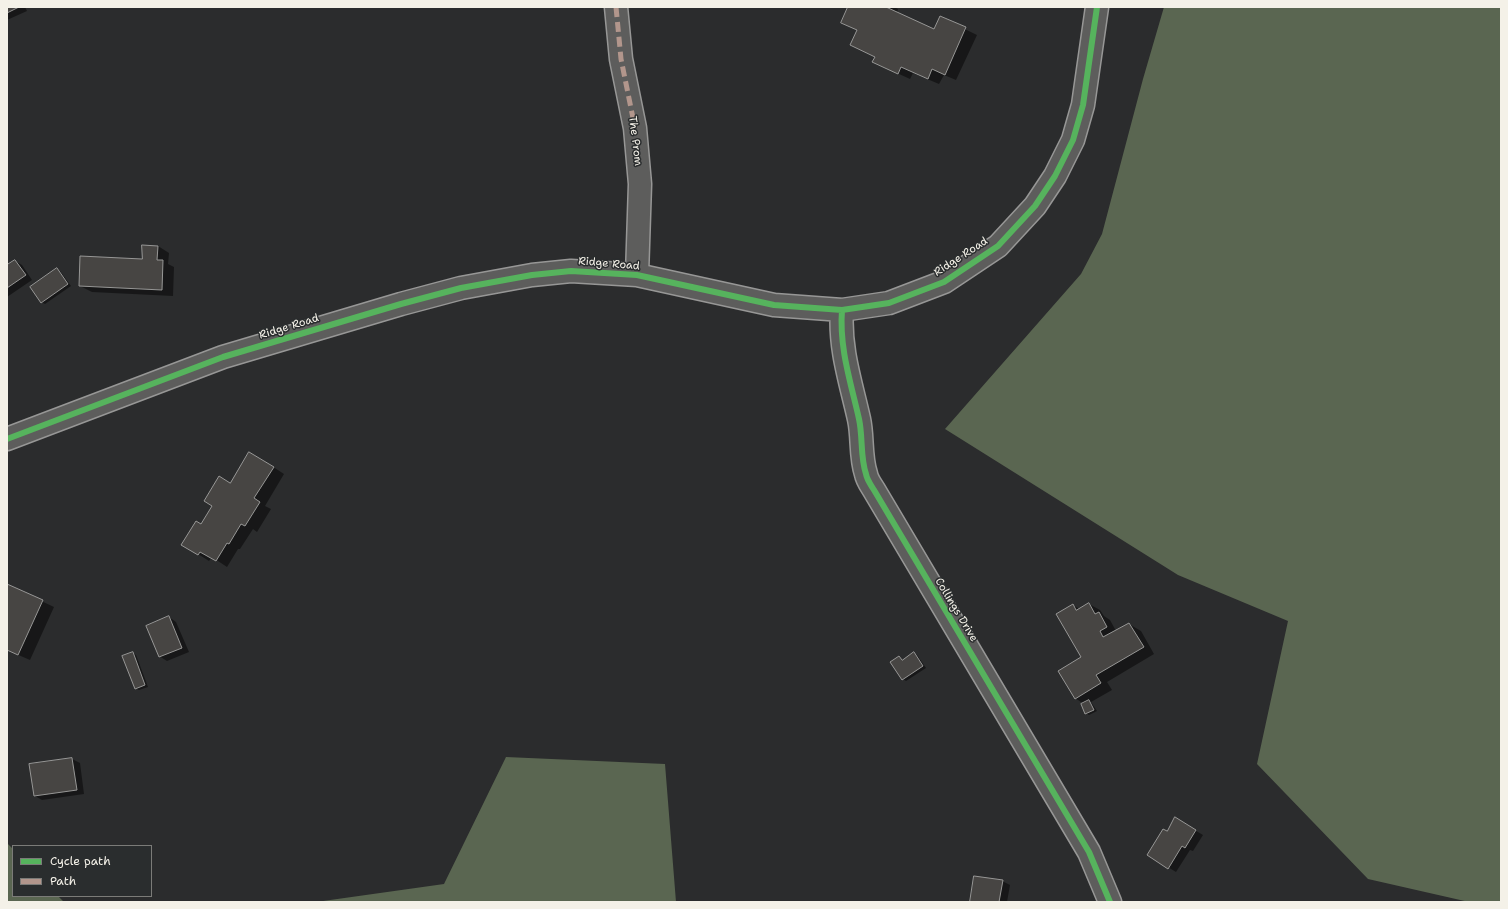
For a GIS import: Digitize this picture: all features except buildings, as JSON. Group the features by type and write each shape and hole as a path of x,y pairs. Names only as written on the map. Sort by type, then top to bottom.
{"street":[{"name":"The Prom","path":"616,7 621,59 635,128 640,184 637,275"},
{"name":"Ridge Road","path":"7,439 223,357 401,304 461,288 532,275 571,271 637,275 774,305 842,310 889,303 944,282 998,246 1035,206 1055,176 1072,140 1084,105 1097,7"},
{"name":"Collings Drive","path":"842,310 840,327 847,370 862,436 862,455 866,475 1088,852 1110,902"}],"green space":[{"path":"1164,7 1501,7 1501,902 1469,902 1368,879 1257,764 1288,621 1178,575 945,429 1081,274 1102,234 1143,79"},
{"path":"506,757 665,764 676,902 316,902 444,884"},
{"path":"7,843 12,848 12,897 59,897 64,902 7,902"}],"marked path":[{"path":"616,7 621,59 635,128"}],"cycle path":[{"path":"7,439 223,357 401,304 461,288 532,275 571,271 637,275 774,305 842,310 889,303 944,282 998,246 1035,206 1055,176 1073,140 1083,105 1097,7"},
{"path":"842,310 842,338 844,352 859,419 863,460 867,478 1089,852 1110,902"}]}
